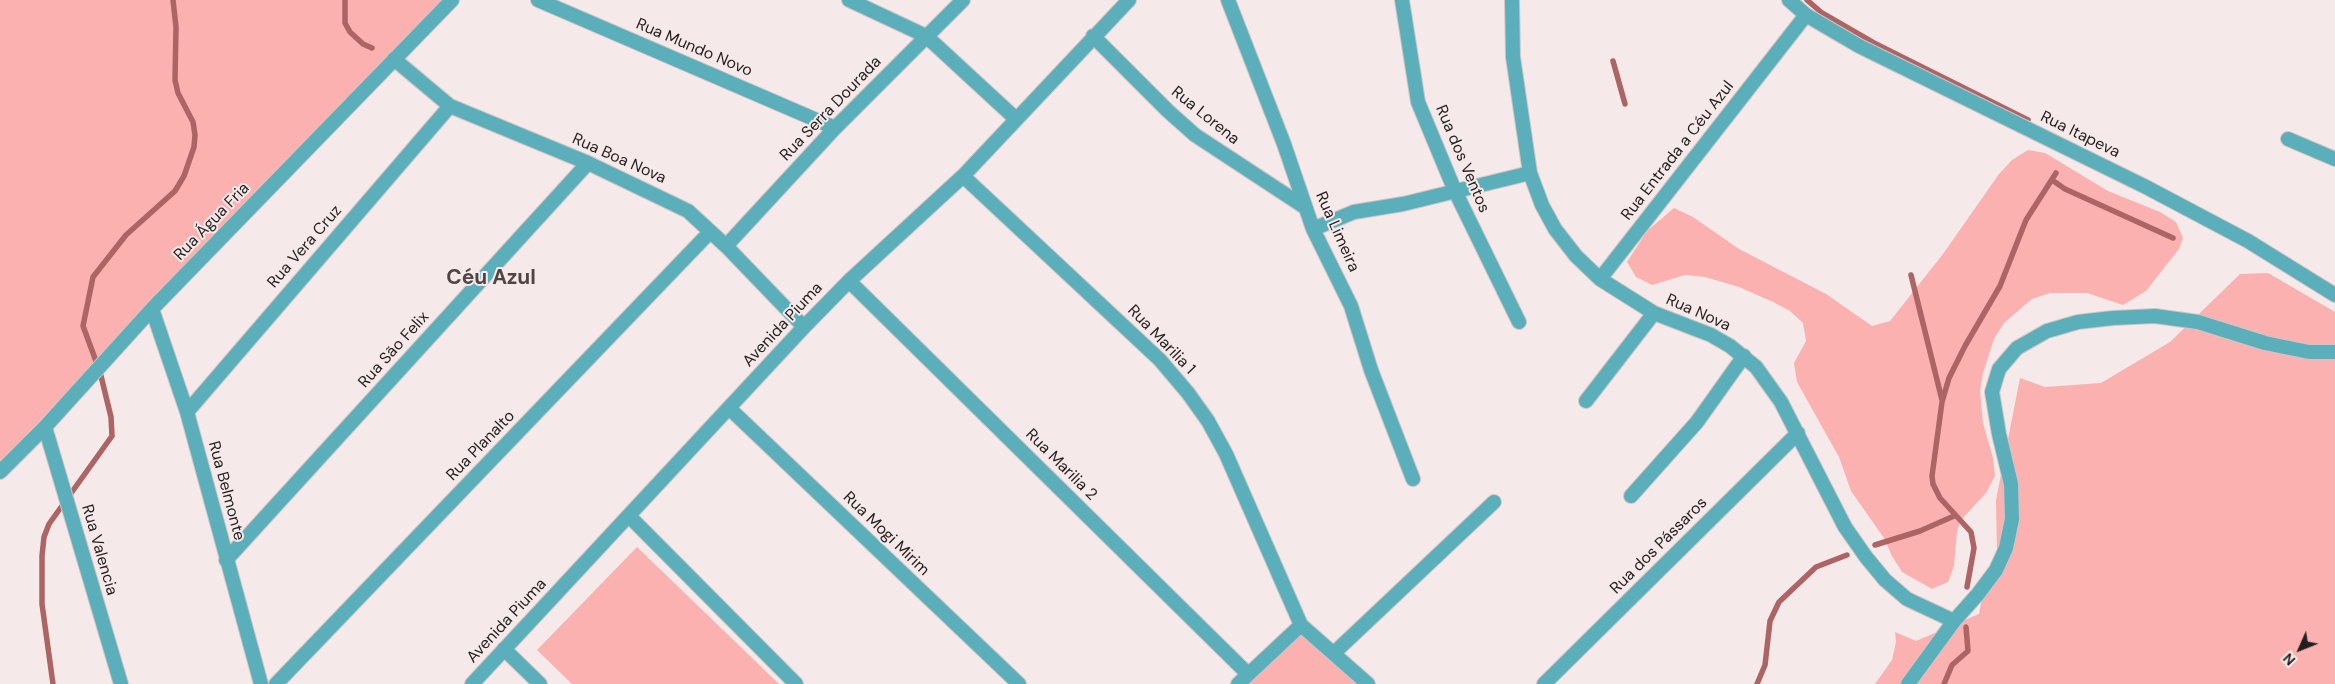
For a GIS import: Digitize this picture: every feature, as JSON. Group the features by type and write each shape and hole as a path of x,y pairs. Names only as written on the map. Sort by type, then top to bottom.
{"street":[{"name":"Rua Água Fria","path":"0,472 152,309 452,0"},
{"name":"Rua Mundo Novo","path":"538,0 835,128"},
{"path":"849,0 926,36 1016,119"},
{"name":"Rua Serra Dourada","path":"726,246 835,128 964,0"},
{"name":"Rua Limeira","path":"1228,0 1284,144 1313,229 1351,306 1371,370 1413,479"},
{"name":"Rua dos Ventos","path":"1402,0 1418,102 1455,191 1519,322"},
{"name":"Rua Nova","path":"1512,0 1512,57 1530,173 1542,205 1555,229 1576,256 1600,280 1654,313 1711,335 1744,356 1756,367 1781,402 1846,527 1872,565 1885,580 1907,599 1954,621"},
{"name":"Rua Itapeva","path":"1789,0 1806,15 1859,46 2146,187 2231,232 2335,295"},
{"name":"Avenida Piuma","path":"472,684 804,327 849,281 963,176 1093,36 1121,3"},
{"name":"Rua Entrada a Céu Azul","path":"1600,280 1806,15"},
{"name":"Rua Lorena","path":"1093,36 1168,111 1195,135 1306,208"},
{"name":"Rua Boa Nova","path":"394,59 450,106 588,163 648,190 688,211 726,246 804,327"},
{"name":"Rua Vera Cruz","path":"187,412 450,106"},
{"path":"2288,139 2335,160"},
{"name":"Rua São Felix","path":"226,560 588,163"},
{"path":"1313,229 1354,212 1403,204 1530,173"},
{"name":"Rua Marilia 1","path":"963,176 1160,360 1188,393 1208,421 1226,454 1301,625"},
{"name":"Rua Planalto","path":"276,684 710,232"},
{"name":"Rua Marilia 2","path":"849,281 1248,674"},
{"name":"Rua Belmonte","path":"152,309 187,412 261,684"},
{"path":"1586,401 1654,313"},
{"path":"1908,684 1954,621 1996,570 2006,548 2012,519 2011,484 1999,434 1992,392 2000,369 2017,348 2047,331 2078,322 2155,316 2198,322 2265,343 2309,352 2335,352"},
{"path":"1631,496 1697,422 1744,356"},
{"name":"Rua Mogi Mirim","path":"729,408 1019,684"},
{"name":"Rua Valencia","path":"44,427 121,684"},
{"name":"Rua dos Pássaros","path":"1544,684 1798,433"},
{"path":"1334,653 1494,502"},
{"path":"629,516 796,684"},
{"path":"1238,684 1301,625 1368,684"},
{"path":"504,649 540,684"}],"shaded area":[{"path":"0,0 446,0 0,462"},
{"path":"2028,150 2045,153 2108,191 2160,212 2176,222 2183,238 2179,249 2146,291 2123,305 2087,293 2050,293 2032,299 2004,323 1994,339 1983,373 1980,391 1983,423 1993,458 1995,476 1986,493 1961,520 1957,531 1954,566 1948,582 1932,589 1902,572 1884,538 1851,491 1839,457 1797,382 1794,363 1806,341 1803,323 1790,311 1773,302 1739,287 1705,277 1685,275 1652,285 1636,277 1627,262 1647,231 1674,208 1693,217 1739,249 1826,294 1872,326 1890,321 1943,254 1999,174 2012,160"},
{"path":"2268,273 2335,312 2335,684 1875,684 1892,660 1896,642 1895,632 1916,641 1979,614 1984,588 1997,554 1996,500 2020,378 2045,387 2101,383 2170,342 2240,274"},
{"path":"637,547 779,684 572,684 537,650"},
{"path":"1297,623 1364,684 1235,684"}],"waterway":[{"path":"53,684 42,604 44,537 49,524 112,436 111,417 100,372 83,326 93,277 126,235 175,191 184,176 194,147 193,122 178,93 175,80 176,27 173,0"},
{"path":"345,0 345,23 350,32 363,44 372,48"},
{"path":"1807,0 1822,13 1874,43 2028,120"},
{"path":"1613,61 1625,104"},
{"path":"1967,587 1974,548 1971,532 1940,498 1933,484 1932,476 1942,402 1949,378 1965,346 2000,286 2026,220 2056,173"},
{"path":"2052,180 2065,189 2173,238"},
{"path":"1911,275 1942,400"},
{"path":"1875,545 1920,531 1954,516"},
{"path":"1757,684 1765,665 1770,621 1779,602 1816,567 1847,555"},
{"path":"1944,684 1952,665 1968,651 1966,627"}],"district":[{"name":"Céu Azul","path":"491,278"}]}
